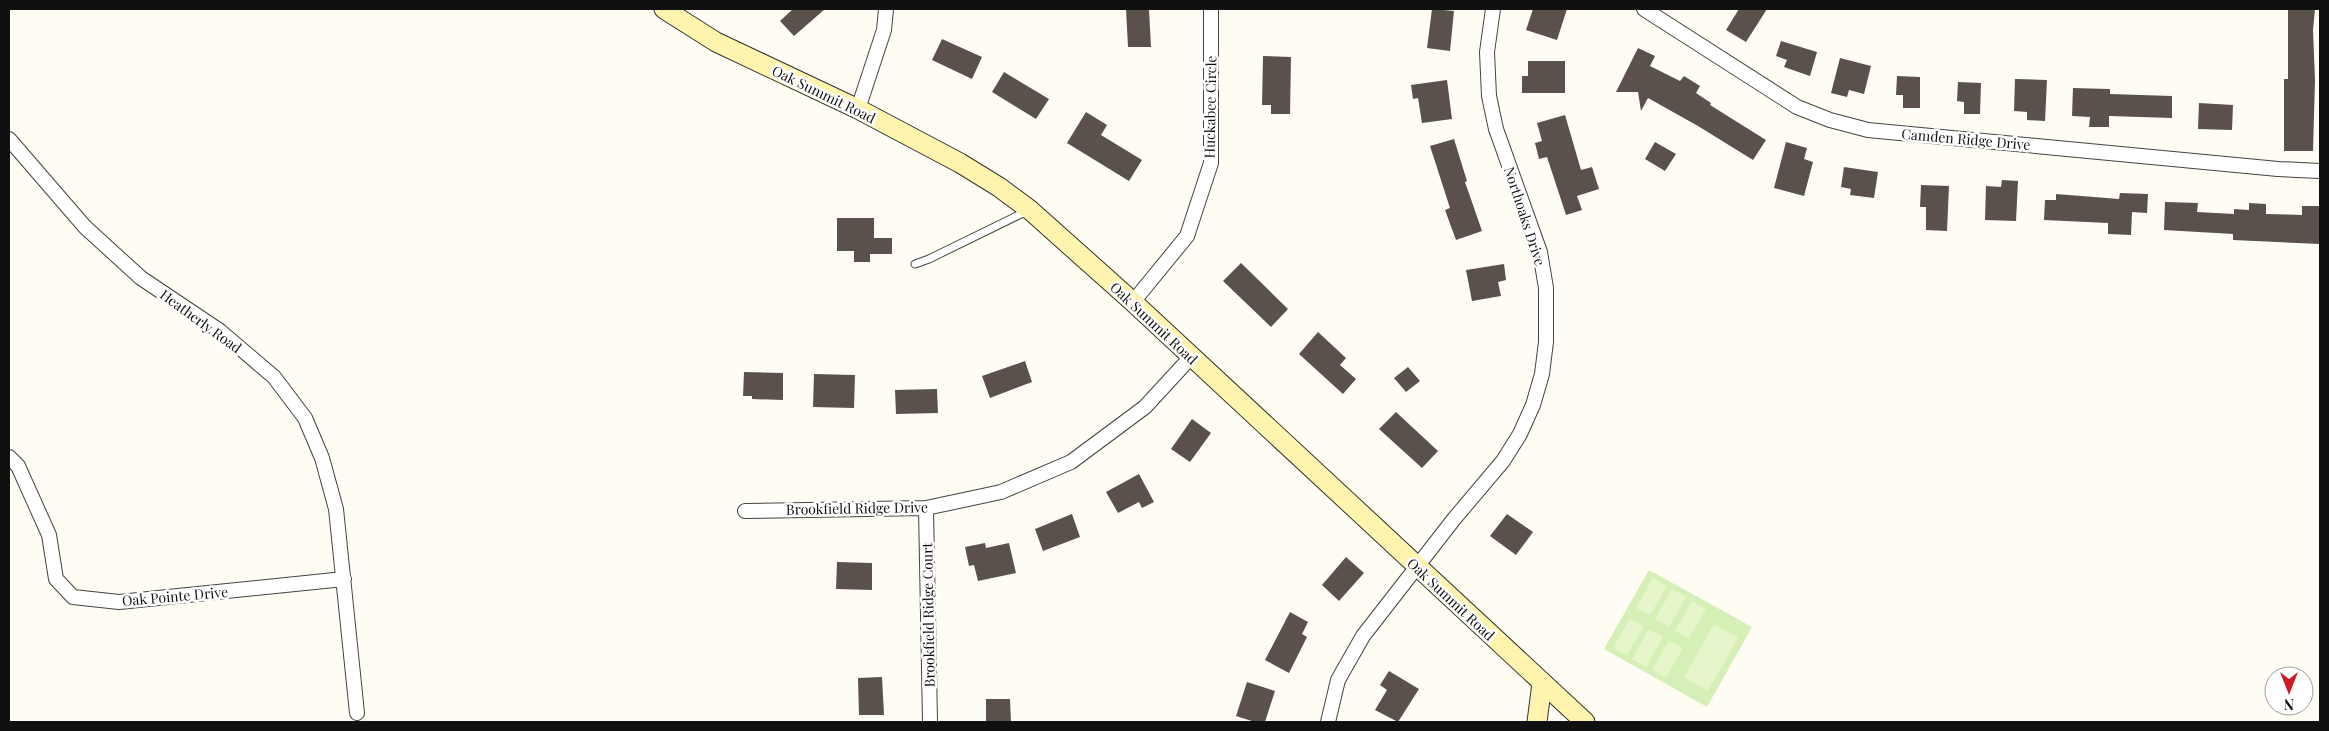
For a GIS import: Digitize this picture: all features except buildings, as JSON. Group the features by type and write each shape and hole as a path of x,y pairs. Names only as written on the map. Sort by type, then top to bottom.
{"main road":[{"name":"Oak Summit Road","path":"664,9 716,42 858,109 960,163 999,187 1030,210 1133,302 1585,722"},
{"path":"1537,722 1542,683"}],"street":[{"path":"858,109 884,30 886,9"},
{"name":"Huckabee Circle","path":"1133,302 1187,236 1210,163 1211,9"},
{"name":"Northoaks Drive","path":"1328,722 1338,680 1363,636 1418,568 1454,519 1503,462 1520,434 1533,405 1539,382 1546,342 1546,288 1540,252 1496,129 1489,96 1487,52 1493,9"},
{"name":"Camden Ridge Drive","path":"1644,9 1797,106 1849,126 1887,132 2278,169 2320,171"},
{"name":"Heatherly Road","path":"9,139 85,227 141,278 220,331 274,378 305,418 322,458 336,509 357,713"},
{"name":"Brookfield Ridge Drive","path":"745,511 926,508 1001,492 1071,462 1145,407 1191,357"},
{"name":"Oak Pointe Drive","path":"9,457 18,466 49,535 56,579 74,597 119,602 344,579"},
{"name":"Brookfield Ridge Court","path":"926,508 930,722"}],"lane":[{"path":"915,264 1030,210"}],"green space":[{"path":"1649,570 1752,627 1707,707 1604,649"},
{"path":"1653,578 1667,586 1650,615 1636,608"},
{"path":"1672,589 1686,597 1669,627 1655,619"},
{"path":"1692,601 1706,609 1689,638 1675,631"},
{"path":"1630,618 1644,626 1627,655 1613,648"},
{"path":"1714,624 1738,638 1708,691 1684,677"},
{"path":"1649,629 1663,637 1646,667 1632,659"},
{"path":"1669,641 1683,648 1666,678 1652,670"}]}
